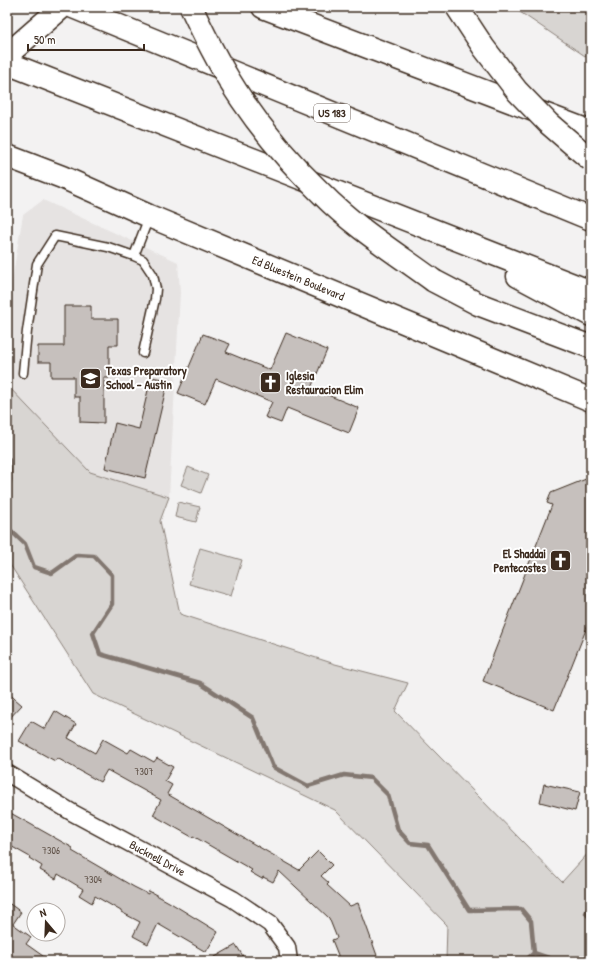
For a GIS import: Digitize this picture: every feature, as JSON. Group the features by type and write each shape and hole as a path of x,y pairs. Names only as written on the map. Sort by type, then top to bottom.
{"main road":[{"path":"7,55 62,7"},
{"name":"US 183","path":"73,7 591,219"},
{"path":"191,7 219,63 268,135 321,194 348,218 434,281 478,304 591,347"},
{"path":"263,7 591,132"},
{"path":"457,7 484,48 517,91 548,123 591,160"},
{"path":"7,62 591,292"},
{"name":"Ed Bluestein Boulevard","path":"10,157 62,177 149,216 591,400"},
{"path":"420,224 591,315"}],"street":[{"name":"Bucknell Drive","path":"7,773 73,813 233,899 270,924 287,947 289,961"}],"lane":[{"path":"134,256 149,216"},
{"path":"23,373 27,331 37,264 55,236 108,247 143,260 153,275 156,289 156,299 143,353"}],"shaded area":[{"path":"513,7 591,7 591,60 514,8"},
{"name":"Texas Preparatory School - Austin","path":"43,200 178,262 180,293 169,497 7,447 7,309 23,215"},
{"path":"7,385 90,472 169,497 160,521 180,614 335,664 408,683 395,711 562,882 591,850 591,961 446,961 447,925 335,810 93,694 7,560"},
{"path":"188,467 208,475 201,493 181,485"},
{"path":"178,502 200,507 196,522 175,517"},
{"path":"200,548 242,560 231,596 189,584"}],"building":[{"path":"64,306 91,306 91,319 118,319 118,345 109,345 109,378 104,378 104,423 80,422 80,397 74,397 74,377 51,377 51,362 38,362 38,346 64,346"},
{"name":"Iglesia Restauracion Elim","path":"286,333 327,350 311,388 359,408 349,433 287,408 281,423 265,417 272,402 216,379 205,404 178,393 203,334 230,344 226,352 270,370"},
{"path":"151,377 168,380 145,478 105,468 115,423 139,429"},
{"name":"El Shaddai Pentecostes","path":"591,477 591,617 554,710 483,681 552,505 547,503 551,493"},
{"path":"7,692 22,705 7,721"},
{"path":"55,711 76,724 68,738 95,753 103,739 128,753 131,749 154,762 157,758 173,767 165,781 172,785 167,794 299,870 318,851 332,865 321,876 329,883 327,885 350,906 358,903 379,961 338,961 338,955 332,940 337,938 329,918 279,871 273,882 263,877 262,879 250,872 252,870 153,815 161,800 107,770 100,782 57,758 55,761 19,741 31,721 45,729"},
{"path":"544,784 580,792 575,811 540,802"},
{"path":"7,811 73,848 72,851 134,887 148,894 149,891 218,932 206,952 158,924 148,944 133,936 140,922 95,896 92,903 79,895 83,889 58,874 56,879 40,870 42,866 29,858 30,857 7,844"},
{"path":"7,902 21,912 13,924 26,933 26,942 27,942 26,944 50,961 12,961 7,957"},
{"path":"236,945 246,961 208,961"}],"waterway":[{"path":"7,459 9,460 10,480 7,491"},
{"path":"7,527 25,544 34,567 52,573 77,555 94,556 112,575 112,604 93,633 100,654 200,683 253,718 273,767 308,786 344,775 371,778 388,795 398,830 410,843 428,845 469,910 521,909 531,921 534,953"},
{"path":"591,904 586,913 591,919"},
{"path":"525,961 534,953 557,961"}],"place":[{"name":"Texas Preparatory School - Austin","path":"91,378"},
{"name":"Iglesia Restauracion Elim","path":"270,383"},
{"name":"El Shaddai Pentecostes","path":"561,561"}]}
